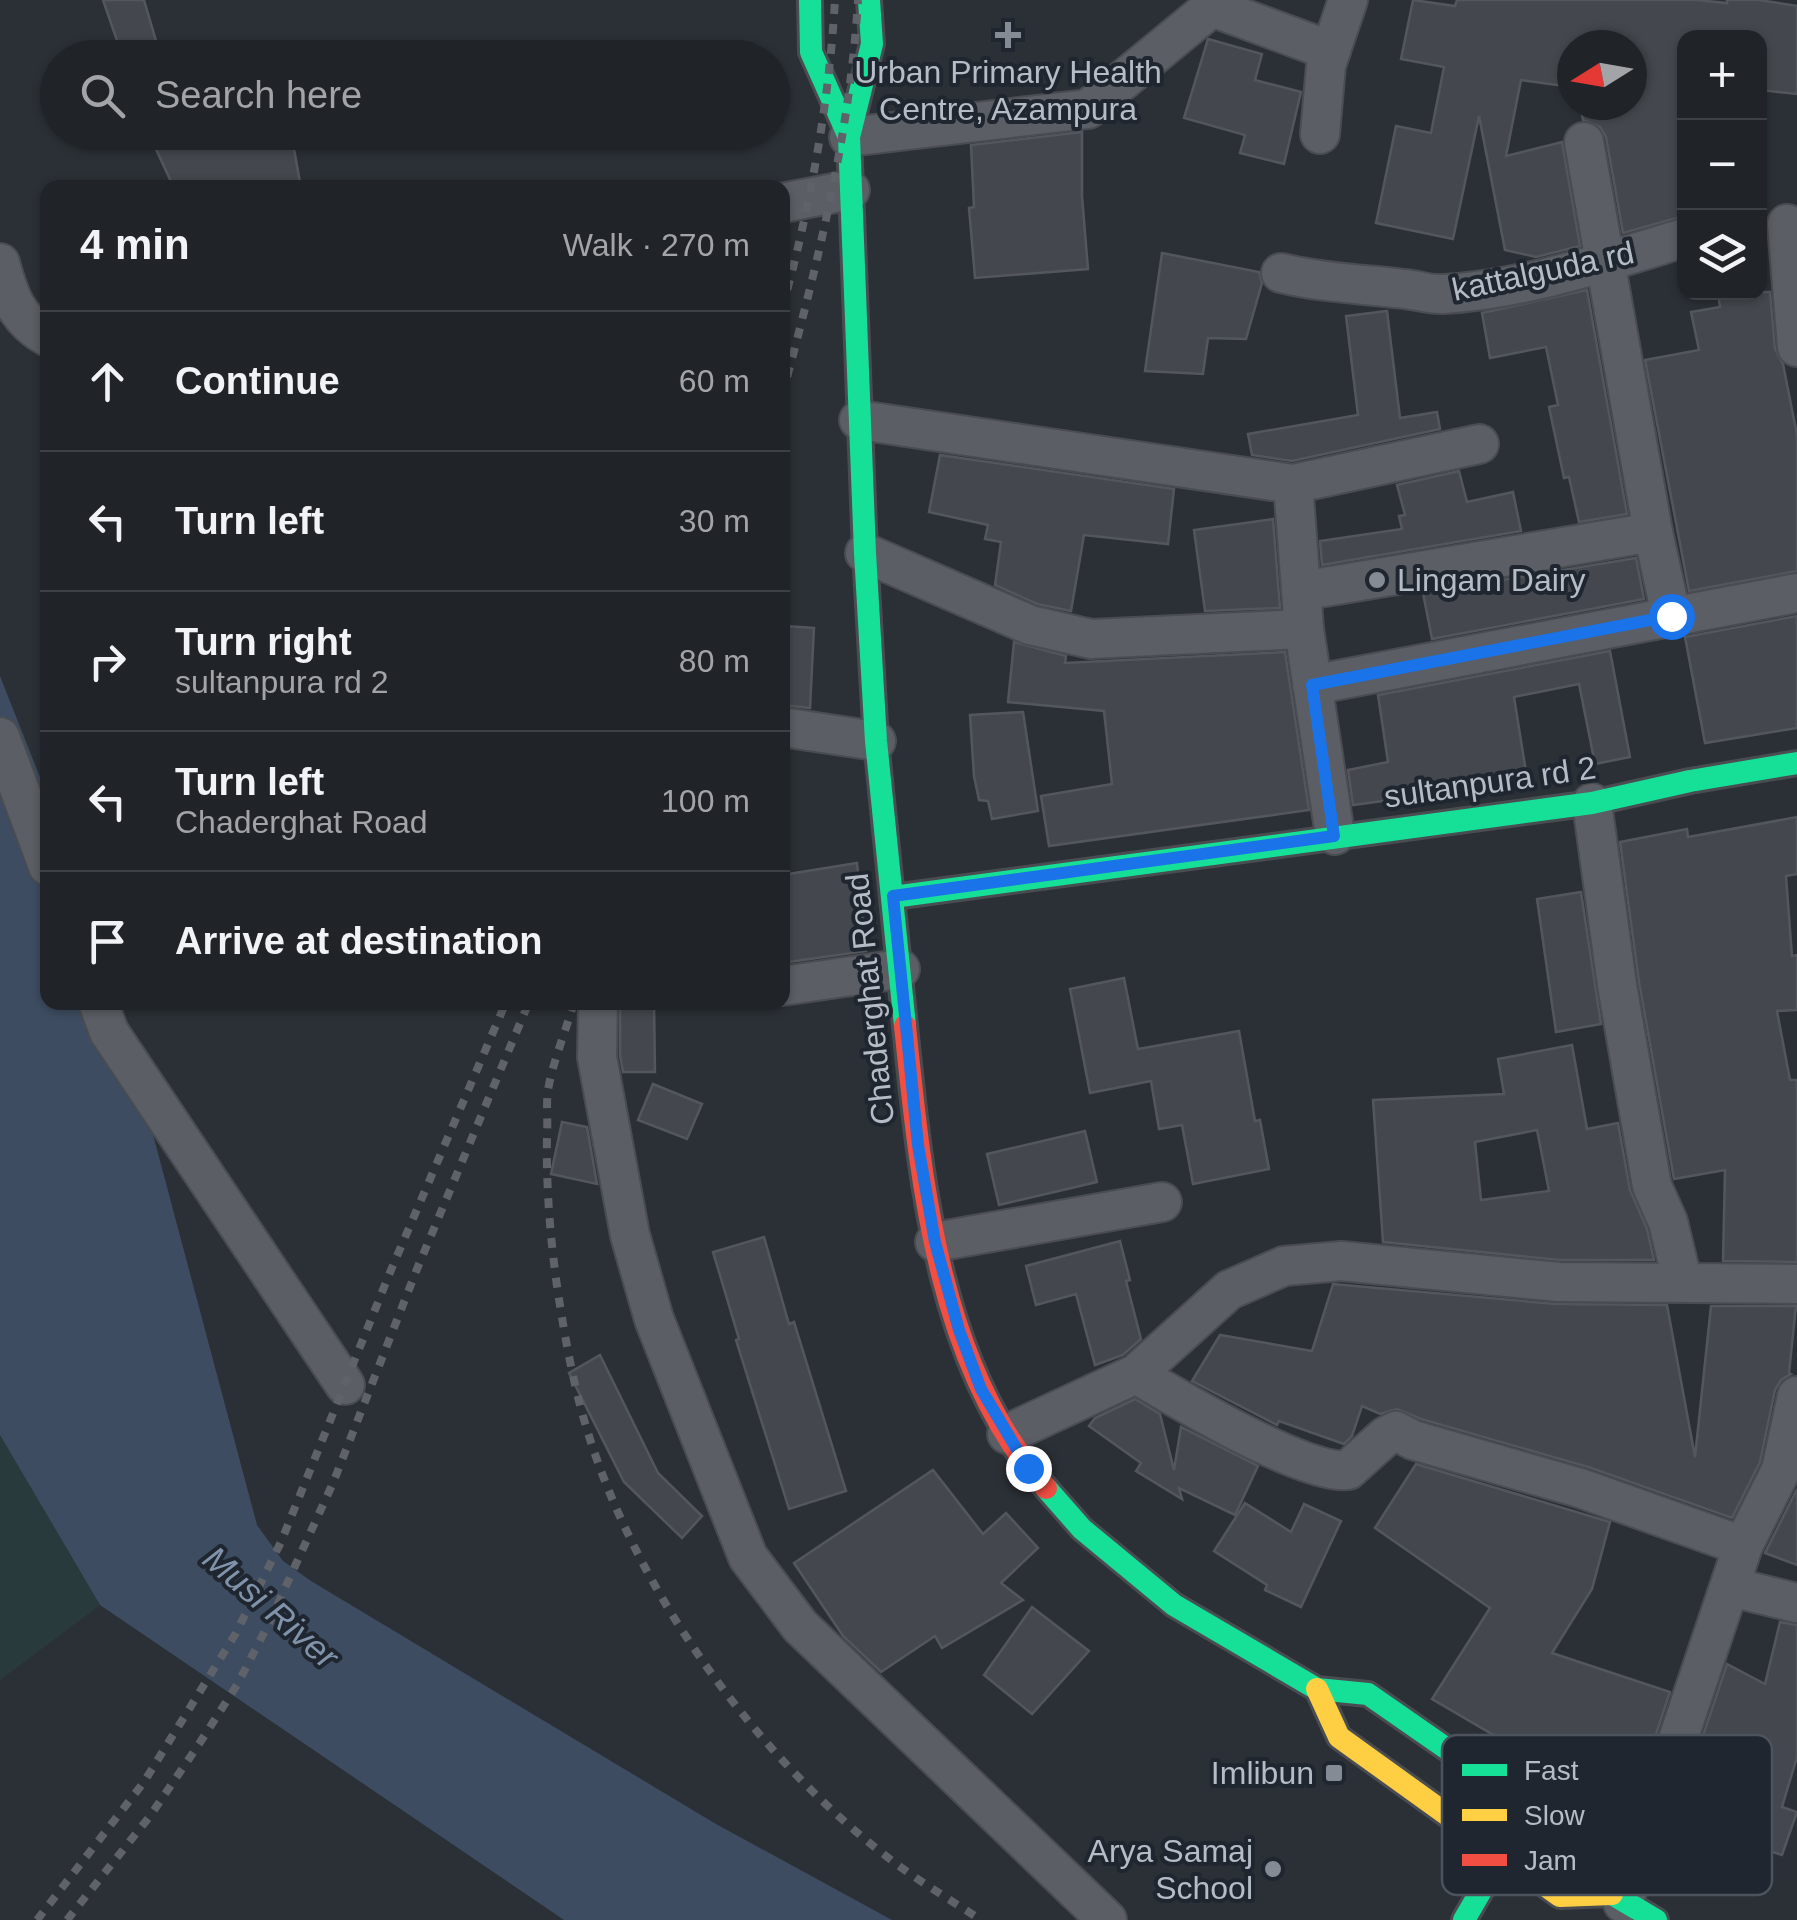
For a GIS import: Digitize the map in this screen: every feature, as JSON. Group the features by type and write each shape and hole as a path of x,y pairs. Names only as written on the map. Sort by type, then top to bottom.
{"main road":[{"name":"Chaderghat Road","path":"810,0 811,52 848,137"},
{"name":"Chaderghat Road","path":"869,0 872,44 848,137 876,741 918,1145 935,1242 959,1330 1006,1434 1028,1468 1082,1529 1174,1605 1317,1688 1368,1694 1442,1745"},
{"name":"sultanpura rd 2","path":"893,896 1592,803 1690,780 1797,763"},
{"path":"1317,1688 1339,1737 1442,1810"},
{"path":"1464,1920 1479,1895"},
{"path":"1544,1920 1560,1896 1630,1906"}],"street":[{"path":"1320,134 1326,66 1348,0"},
{"path":"848,137 1088,109 1214,3 1331,51"},
{"path":"1584,142 1671,616"},
{"path":"790,201 850,190"},
{"path":"1781,224 1797,347"},
{"name":"kattalguda rd","path":"1281,273 1325,283 1439,294 1493,288 1677,240"},
{"path":"0,263 8,293 27,325 40,332"},
{"path":"859,420 1293,484 1480,444"},
{"path":"1293,484 1304,629 1334,836"},
{"path":"1300,591 1653,532"},
{"path":"865,553 1030,625 1091,638 1304,629"},
{"path":"1312,685 1797,593"},
{"path":"790,727 876,741"},
{"path":"0,737 40,844"},
{"path":"1592,803 1617,985 1652,1186 1668,1222 1682,1280"},
{"path":"790,985 900,970"},
{"path":"101,1010 109,1032 345,1385"},
{"path":"598,1010 596,1058 630,1235 654,1319 748,1557 800,1626 1107,1920"},
{"path":"935,1242 1162,1202"},
{"path":"1006,1434 1136,1374 1229,1290 1284,1266 1341,1261 1558,1282 1682,1280 1797,1284"},
{"path":"1136,1374 1210,1418 1324,1468 1348,1470 1396,1431 1413,1440 1580,1488 1743,1546"},
{"path":"1684,1735 1743,1546 1781,1470 1797,1396"},
{"path":"1731,1587 1797,1603"}],"shaded area":[{"path":"0,1435 100,1605 0,1680"}],"water":[{"name":"Musi River","path":"0,676 40,777 40,1010 120,1010 257,1525 283,1561 311,1581 716,1824 892,1920 564,1920 100,1605 0,1435"}],"building":[{"path":"103,0 144,0 156,40 117,40"},
{"path":"1413,0 1455,6 1457,0 1759,0 1797,6 1797,94 1767,91 1767,30 1677,30 1677,218 1623,233 1606,137 1600,127 1583,120 1647,120 1647,30 1557,30 1557,85 1521,80 1506,156 1562,142 1580,246 1536,257 1505,250 1479,116 1453,239 1376,223 1396,126 1431,133 1444,67 1401,59"},
{"path":"1208,39 1262,54 1255,80 1301,92 1284,164 1240,153 1245,135 1184,118"},
{"path":"1082,132 1088,269 975,278 969,208 974,207 971,145"},
{"path":"156,150 294,150 300,180 170,180"},
{"path":"1162,253 1259,272 1262,283 1246,339 1208,338 1203,374 1145,371"},
{"path":"1587,290 1627,514 1579,522 1569,477 1564,478 1549,407 1558,405 1546,347 1490,358 1482,313"},
{"path":"1770,292 1775,349 1783,364 1797,435 1797,571 1689,591 1645,360 1699,350 1691,312 1720,307 1719,300 1767,300"},
{"path":"1387,311 1400,418 1437,412 1440,429 1292,461 1252,455 1248,434 1358,415 1346,316"},
{"path":"940,455 1174,489 1168,544 1084,535 1071,611 1037,604 995,585 1001,542 985,539 988,525 929,512"},
{"path":"1459,471 1467,502 1513,492 1521,531 1322,565 1320,541 1402,529 1399,516 1405,515 1397,485"},
{"path":"1273,519 1280,608 1205,611 1194,530"},
{"path":"1636,558 1644,599 1432,639 1423,593"},
{"path":"1797,616 1797,728 1705,743 1685,637"},
{"path":"790,626 814,628 810,708 790,706"},
{"path":"1014,642 1066,656 1065,663 1285,652 1309,810 1049,846 1041,796 1112,784 1104,711 1008,702"},
{"path":"1610,651 1630,757 1595,764 1579,684 1514,697 1526,772 1470,782 1472,789 1353,805 1348,770 1388,762 1378,695"},
{"path":"1023,712 1038,811 992,819 988,801 979,800 970,715"},
{"path":"1797,817 1797,874 1786,876 1792,956 1797,955 1797,1010 1777,1011 1790,1080 1797,1080 1797,1262 1723,1261 1725,1170 1674,1179 1639,982 1620,842 1687,829 1688,837"},
{"path":"857,863 866,951 790,962 790,874"},
{"path":"1581,892 1601,1024 1556,1032 1537,899"},
{"path":"1124,978 1138,1049 1239,1031 1255,1121 1260,1120 1269,1169 1193,1184 1182,1125 1159,1129 1151,1081 1090,1093 1070,989"},
{"path":"620,1010 654,1010 655,1072 623,1072"},
{"path":"1572,1045 1587,1129 1618,1123 1630,1190 1647,1229 1654,1260 1559,1260 1383,1242 1373,1100 1504,1094 1498,1059","holes":["1537,1130 1549,1191 1481,1200 1475,1142"]},
{"path":"653,1084 702,1104 687,1139 638,1120"},
{"path":"562,1122 587,1127 597,1184 551,1174"},
{"path":"1085,1131 1097,1182 999,1205 987,1154"},
{"path":"764,1237 846,1491 789,1509 713,1252"},
{"path":"1120,1241 1141,1339 1123,1355 1095,1365 1076,1294 1036,1305 1026,1266"},
{"path":"1333,1284 1556,1304 1667,1305 1695,1457 1711,1306 1796,1306 1791,1374 1775,1390 1760,1462 1732,1518 1588,1467 1397,1409 1380,1414 1362,1406 1352,1436 1344,1444 1279,1421 1277,1425 1192,1381 1220,1335 1312,1351"},
{"path":"600,1355 658,1473 702,1516 682,1538 624,1482 569,1373"},
{"path":"1135,1399 1160,1414 1174,1470 1181,1427 1258,1466 1235,1515 1179,1488 1182,1499 1136,1471 1141,1463 1089,1426 1095,1418"},
{"path":"1416,1464 1610,1522 1592,1589 1552,1653 1670,1692 1656,1735 1494,1735 1432,1699 1490,1608 1375,1528"},
{"path":"933,1470 983,1534 1006,1513 1038,1548 1001,1583 1023,1600 942,1648 935,1636 881,1672 843,1636 794,1563"},
{"path":"1797,1489 1797,1565 1765,1553"},
{"path":"1245,1503 1291,1532 1304,1504 1341,1521 1301,1607 1265,1590 1267,1585 1214,1551"},
{"path":"1032,1607 1089,1651 1032,1714 984,1675"},
{"path":"1780,1622 1797,1625 1797,1757 1782,1807 1797,1812 1782,1855 1772,1852 1772,1735 1703,1735 1727,1664 1765,1684"}],"railway":[{"path":"790,277 817,156 835,0"},
{"path":"790,364 840,150 858,0"},
{"path":"37,1920 144,1782 236,1633 281,1542 391,1270 503,1010"},
{"path":"67,1920 150,1816 199,1744 237,1685 269,1623 333,1483 526,1010"},
{"path":"571,1010 547,1095 552,1248 580,1405 601,1471 629,1536 702,1661 794,1773 899,1866 981,1920"}],"traffic: fast":[{"path":"810,0 811,52 849,137"},
{"path":"869,0 872,44 849,137 876,741 905,1026"},
{"path":"893,897 1592,803 1797,763"},
{"path":"1046,1488 1082,1529 1174,1605 1317,1689 1368,1694 1442,1745"},
{"path":"1464,1920 1479,1895"},
{"path":"1614,1895 1656,1920"}],"traffic: slow":[{"path":"1317,1689 1339,1737 1442,1811"},
{"path":"1559,1895 1586,1895"}],"traffic: jam":[{"path":"905,1026 928,1208 958,1330 981,1387 1010,1440 1046,1488"}],"place":[{"name":"Urban Primary Health Centre, Azampura","path":"1008,35"},
{"name":"Lingam Dairy","path":"1377,580"},
{"name":"Imlibun","path":"1334,1773"},
{"name":"Arya Samaj School","path":"1273,1869"}],"route":[{"path":"1028,1468 981,1389 959,1330 935,1242 918,1145 893,896 1334,836 1312,685 1671,616"}]}
